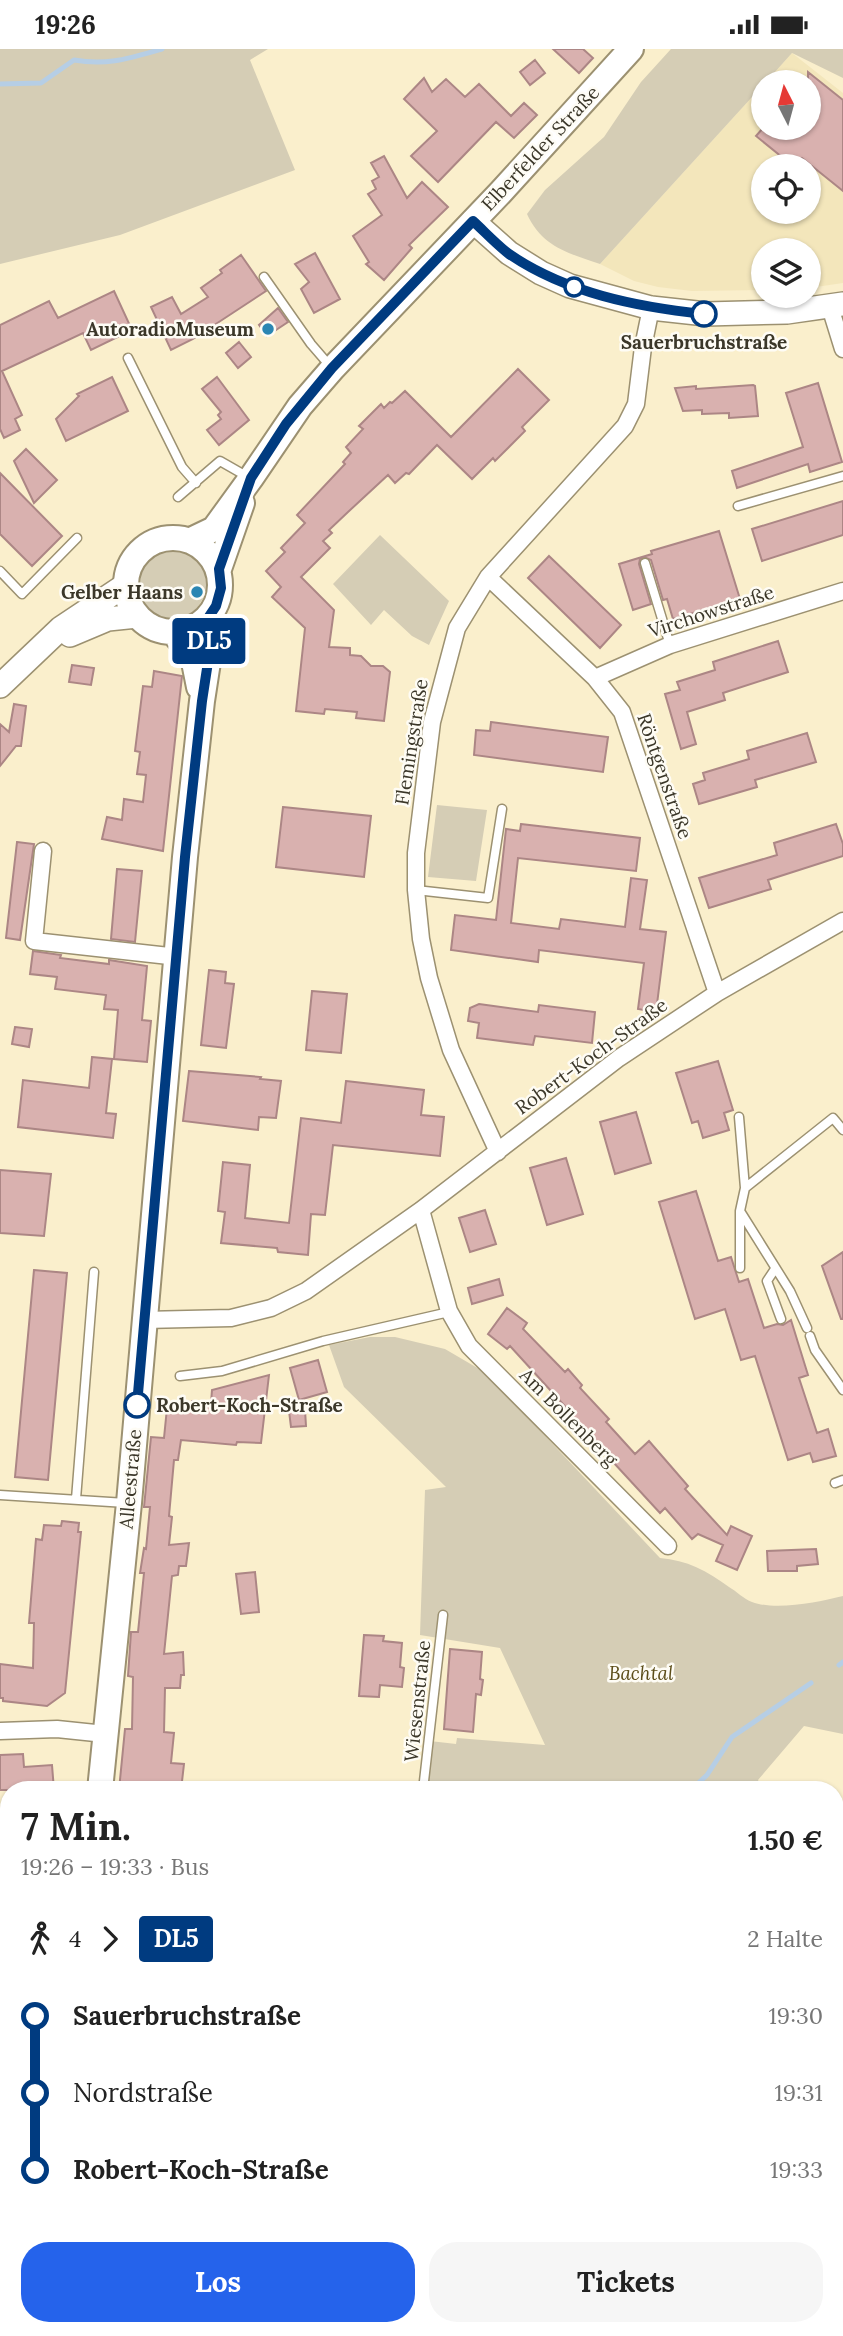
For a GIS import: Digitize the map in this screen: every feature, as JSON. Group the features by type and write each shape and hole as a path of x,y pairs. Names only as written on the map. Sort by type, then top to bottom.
{"main road":[{"name":"Elberfelder Straße","path":"191,540 214,529 299,406 332,368 473,221 631,49"},
{"path":"473,221 509,253 541,273 570,286 651,308 706,314 787,312 836,305"},
{"name":"Elberfelder Straße","path":"219,569 251,478"},
{"path":"167,538 191,540 208,552 219,569 221,588 216,606 206,621 191,628 173,632 152,628 137,616 128,603 124,586 130,563 145,546 167,538"},
{"path":"0,686 61,628 124,586"},
{"path":"38,649 108,619 137,616"},
{"name":"Alleestraße","path":"101,1781 129,1503 185,857 210,649 206,621"},
{"name":"Alleestraße","path":"173,632 192,657 202,701"}],"street":[{"path":"836,305 843,349"},
{"name":"Flemingstraße","path":"498,1152 451,1050 429,978 421,939 416,890 419,832 432,722 457,628 488,577 625,426 636,404 651,308"},
{"name":"Röntgenstraße","path":"488,577 595,678 622,712 717,993"},
{"name":"Virchowstraße","path":"595,678 670,645 843,591"},
{"path":"43,851 34,941 178,957"},
{"name":"Robert-Koch-Straße","path":"144,1319 231,1318 271,1308 306,1291 421,1210 619,1058 717,993 843,921"},
{"name":"Am Bollenberg","path":"421,1210 449,1311 469,1346 667,1546"},
{"path":"0,1731 57,1728 105,1734"}],"lane":[{"path":"264,277 311,344 332,368"},
{"path":"128,358 183,467 196,483"},
{"path":"178,497 220,461 251,478"},
{"path":"738,506 843,476"},
{"path":"0,571 22,594 77,538"},
{"path":"645,563 670,645"},
{"path":"416,890 488,898 502,809"},
{"path":"739,1117 745,1188 740,1211 740,1268"},
{"path":"745,1188 833,1118 843,1130"},
{"path":"740,1211 790,1290 815,1350 843,1391"},
{"path":"775,1269 767,1281 781,1319"},
{"path":"76,1499 94,1272"},
{"path":"180,1376 222,1371 323,1341 449,1311"},
{"path":"0,1495 129,1503"},
{"name":"Wiesenstraße","path":"424,1781 443,1615"}],"shaded area":[{"path":"792,53 814,70 777,70"},
{"path":"821,76 843,93 843,283 821,286 821,238 751,238 751,290 692,291 658,287 634,281 600,264 751,98 751,140 821,140"}],"green space":[{"path":"0,49 268,49 250,60 295,170 120,235 0,264"},
{"path":"671,49 843,49 843,78 792,53 777,70 751,70 751,98 600,264 548,241 527,214 545,190 604,137 641,82"},
{"path":"380,535 449,601 429,645 412,636 384,610 371,625 333,584"},
{"path":"179,549 191,556 205,571 207,588 198,607 189,617 167,619 147,609 139,590 139,580 148,560 157,553"},
{"path":"437,805 487,810 476,881 428,877"},
{"name":"Bachtal","path":"370,1337 395,1337 445,1349 486,1373 660,1558 696,1567 749,1601 762,1605 798,1605 843,1596 843,1734 804,1726 758,1781 427,1781 430,1741 456,1744 457,1738 545,1745 500,1648 420,1635 425,1490 446,1487 344,1387 329,1345"}],"building":[{"path":"553,49 583,49 593,58 579,73"},
{"path":"535,60 545,73 530,85 520,72"},
{"path":"424,78 432,92 446,79 465,97 479,84 511,116 524,103 537,115 514,138 496,122 438,182 411,156 437,131 404,99"},
{"path":"821,82 843,100 843,191 821,173 821,154 778,154 761,140 821,140"},
{"path":"384,156 407,198 422,182 448,207 409,245 412,248 384,280 366,264 369,262 353,236 382,215 368,194 376,189 372,181 379,177 371,163"},
{"path":"315,253 340,299 314,313 301,289 309,282 295,264"},
{"path":"241,255 266,291 193,339 171,350 151,307 172,297 181,314 208,297 201,288"},
{"path":"114,291 132,330 91,350 83,333 2,371 22,415 15,419 20,430 4,438 0,429 0,325 49,301 58,318"},
{"path":"278,308 288,322 267,336 259,325"},
{"path":"239,342 251,357 238,368 226,353"},
{"path":"518,369 549,400 522,427 525,431 495,461 493,458 472,479 437,445 409,474 406,473 395,483 388,475 329,530 332,533 323,541 330,548 301,577 334,610 329,647 350,648 350,655 361,656 371,666 383,666 390,672 384,721 356,718 357,712 325,709 324,714 296,711 305,628 272,597 281,587 266,571 285,552 281,548 305,523 297,515 345,464 343,462 351,453 346,447 363,429 359,426 381,404 384,408 405,391 451,437"},
{"path":"112,377 128,411 66,441 56,419 79,396 77,394"},
{"path":"217,377 249,420 219,445 207,430 221,419 218,415 221,412 202,389"},
{"path":"818,383 842,462 810,472 808,464 737,488 732,471 803,447 786,393"},
{"path":"753,385 758,416 729,418 729,413 702,414 702,410 683,411 675,388 696,386 696,389"},
{"path":"26,449 57,480 34,503 14,461"},
{"path":"0,473 62,536 32,566 0,534"},
{"path":"843,501 843,535 762,561 752,529"},
{"path":"719,531 740,599 673,619 667,599 663,600 651,560 644,557 639,564 651,604 633,610 619,564 652,554 651,551"},
{"path":"549,556 621,625 600,648 528,578"},
{"path":"778,641 788,672 723,693 725,700 687,712 696,744 681,749 665,694 680,690 677,682 715,670 713,662"},
{"path":"72,665 94,668 91,685 69,682"},
{"path":"154,671 182,676 163,851 102,839 107,817 122,820 124,799 143,802 146,775 137,774 140,752 135,751 143,686 152,687"},
{"path":"14,704 26,706 21,746 16,746 0,766 0,724 9,732"},
{"path":"491,722 608,737 603,772 474,755 476,730 490,731"},
{"path":"807,733 816,762 755,780 757,787 699,804 693,784 705,780 703,773 749,759 747,751"},
{"path":"283,807 371,816 364,877 276,867"},
{"path":"521,824 640,838 636,871 518,858 511,923 559,929 561,919 625,927 631,878 647,880 640,929 666,932 656,1012 638,1009 644,963 539,950 538,962 451,950 455,915 496,920 506,829 520,831"},
{"path":"836,824 843,844 843,856 768,880 771,889 709,908 699,878 777,855 774,843"},
{"path":"17,842 34,844 20,940 6,938"},
{"path":"117,869 142,871 135,942 111,939"},
{"path":"33,951 61,955 60,958 109,964 109,960 147,966 142,1020 151,1021 147,1062 114,1059 118,1010 104,1009 106,995 55,989 57,977 30,974"},
{"path":"209,970 226,972 225,983 234,984 226,1048 201,1045"},
{"path":"312,991 347,994 341,1053 306,1050"},
{"path":"479,1004 538,1012 539,1005 595,1012 592,1043 535,1036 533,1045 477,1038 479,1023 468,1021 470,1008"},
{"path":"15,1027 32,1029 29,1047 12,1044"},
{"path":"92,1057 112,1059 106,1113 116,1114 113,1138 18,1127 23,1080 89,1088"},
{"path":"718,1061 733,1110 724,1113 729,1130 703,1138 698,1121 692,1123 676,1073"},
{"path":"189,1071 281,1081 276,1118 259,1117 258,1130 183,1121"},
{"path":"346,1081 424,1090 421,1115 444,1117 440,1156 333,1145 325,1215 311,1214 308,1255 278,1252 277,1248 221,1243 225,1212 218,1211 223,1162 250,1165 245,1218 289,1223 301,1118 341,1123"},
{"path":"636,1112 651,1163 615,1174 600,1122"},
{"path":"566,1158 583,1214 547,1225 530,1168"},
{"path":"0,1170 51,1174 44,1236 0,1233"},
{"path":"696,1191 718,1261 731,1257 739,1282 748,1279 764,1328 783,1325 791,1320 808,1375 799,1378 817,1433 828,1429 836,1456 813,1462 810,1453 788,1460 755,1356 741,1360 725,1309 695,1319 659,1202"},
{"path":"485,1210 496,1244 470,1252 459,1218"},
{"path":"843,1252 843,1319 841,1319 822,1266"},
{"path":"34,1270 67,1273 48,1480 15,1477"},
{"path":"499,1279 503,1295 472,1304 468,1288"},
{"path":"507,1308 527,1323 523,1329 565,1372 568,1369 582,1385 580,1388 609,1419 606,1422 635,1454 649,1441 688,1486 685,1489 727,1535 731,1526 752,1536 737,1570 716,1561 723,1545 698,1534 692,1539 665,1508 660,1513 570,1418 573,1415 510,1346 507,1349 488,1334"},
{"path":"318,1360 327,1392 299,1400 290,1368"},
{"path":"269,1375 261,1443 237,1442 236,1445 181,1440 178,1460 174,1460 169,1545 189,1543 186,1566 179,1566 178,1575 172,1576 164,1654 183,1652 184,1675 181,1675 180,1688 165,1688 164,1732 174,1733 171,1763 184,1764 182,1781 120,1781 125,1729 132,1729 133,1677 128,1676 131,1632 138,1632 144,1573 140,1573 144,1548 146,1549 150,1507 144,1507 151,1437 164,1438 167,1408 190,1410 192,1401 211,1403 212,1390"},
{"path":"305,1410 306,1426 291,1427 289,1411"},
{"path":"62,1521 79,1523 78,1532 81,1532 65,1693 47,1706 3,1701 3,1698 0,1698 0,1664 33,1668 34,1623 29,1623 36,1539 42,1540 44,1525 61,1526"},
{"path":"816,1549 818,1564 797,1566 797,1571 768,1571 767,1551"},
{"path":"255,1572 259,1612 241,1614 236,1574"},
{"path":"364,1635 384,1636 383,1641 402,1643 402,1687 380,1685 379,1697 359,1696"},
{"path":"450,1649 482,1652 480,1679 483,1680 481,1695 476,1694 473,1732 444,1729"},
{"path":"23,1754 24,1767 52,1765 53,1781 0,1781 0,1755"}],"waterway":[{"path":"0,84 41,83 74,60 108,62 162,49"},
{"path":"839,1665 843,1662"},
{"path":"701,1781 732,1737 811,1683"}],"bus line":[{"name":"DL5","path":"137,1405 185,857 210,649 206,621 216,606 221,588 219,569 251,478 299,406 473,221 509,253 541,273 570,286 651,308 704,314"}],"place":[{"name":"Sauerbruchstraße","path":"704,314"},
{"name":"AutoradioMuseum","path":"268,329"},
{"name":"Gelber Haans","path":"197,592"},
{"name":"Robert-Koch-Straße","path":"137,1405"}]}
